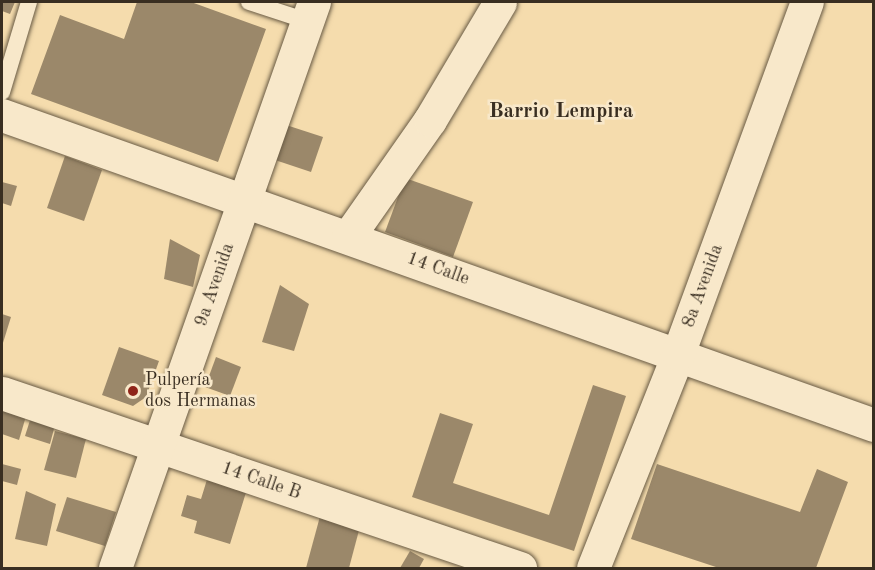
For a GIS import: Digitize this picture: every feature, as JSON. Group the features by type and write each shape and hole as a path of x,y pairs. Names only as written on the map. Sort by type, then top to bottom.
{"street":[{"path":"348,237 430,120 500,2"},
{"name":"8a Avenida","path":"593,568 678,354 807,2"},
{"name":"9a Avenida","path":"115,568 310,11"},
{"name":"14 Calle","path":"2,115 873,425"},
{"name":"14 Calle B","path":"2,393 520,568"}],"lane":[{"path":"2,92 29,2"},
{"path":"249,2 310,11"}],"building":[{"path":"2,2 15,2 10,14 2,11"},
{"path":"137,2 191,2 266,29 218,162 31,94 60,15 124,39"},
{"path":"283,124 323,137 311,172 272,159"},
{"path":"65,156 102,170 84,221 47,208"},
{"path":"405,178 473,202 453,257 385,232"},
{"path":"2,182 17,186 11,206 2,203"},
{"path":"170,239 200,255 193,287 164,279"},
{"path":"280,285 309,304 294,351 262,342"},
{"path":"2,314 11,317 2,346"},
{"path":"119,347 159,361 146,397 133,406 102,395"},
{"path":"216,357 241,367 230,396 205,387"},
{"path":"593,385 626,396 574,551 412,497 440,413 473,424 453,483 549,515"},
{"path":"2,397 29,406 19,440 2,434"},
{"path":"32,414 56,421 50,444 25,436"},
{"path":"55,431 86,439 76,478 44,470"},
{"path":"2,464 21,469 17,485 2,481"},
{"path":"657,464 800,512 817,469 848,482 816,568 719,568 631,539"},
{"path":"209,473 248,486 230,544 194,533 197,521 181,516 187,495 201,499"},
{"path":"26,491 56,504 47,546 15,539"},
{"path":"67,497 116,512 105,546 56,531"},
{"path":"322,509 362,519 349,568 306,568"},
{"path":"410,551 424,559 419,568 400,568"}],"place":[{"name":"Pulpería dos Hermanas","path":"133,391"}],"district":[{"name":"Barrio Lempira","path":"561,112"}]}
